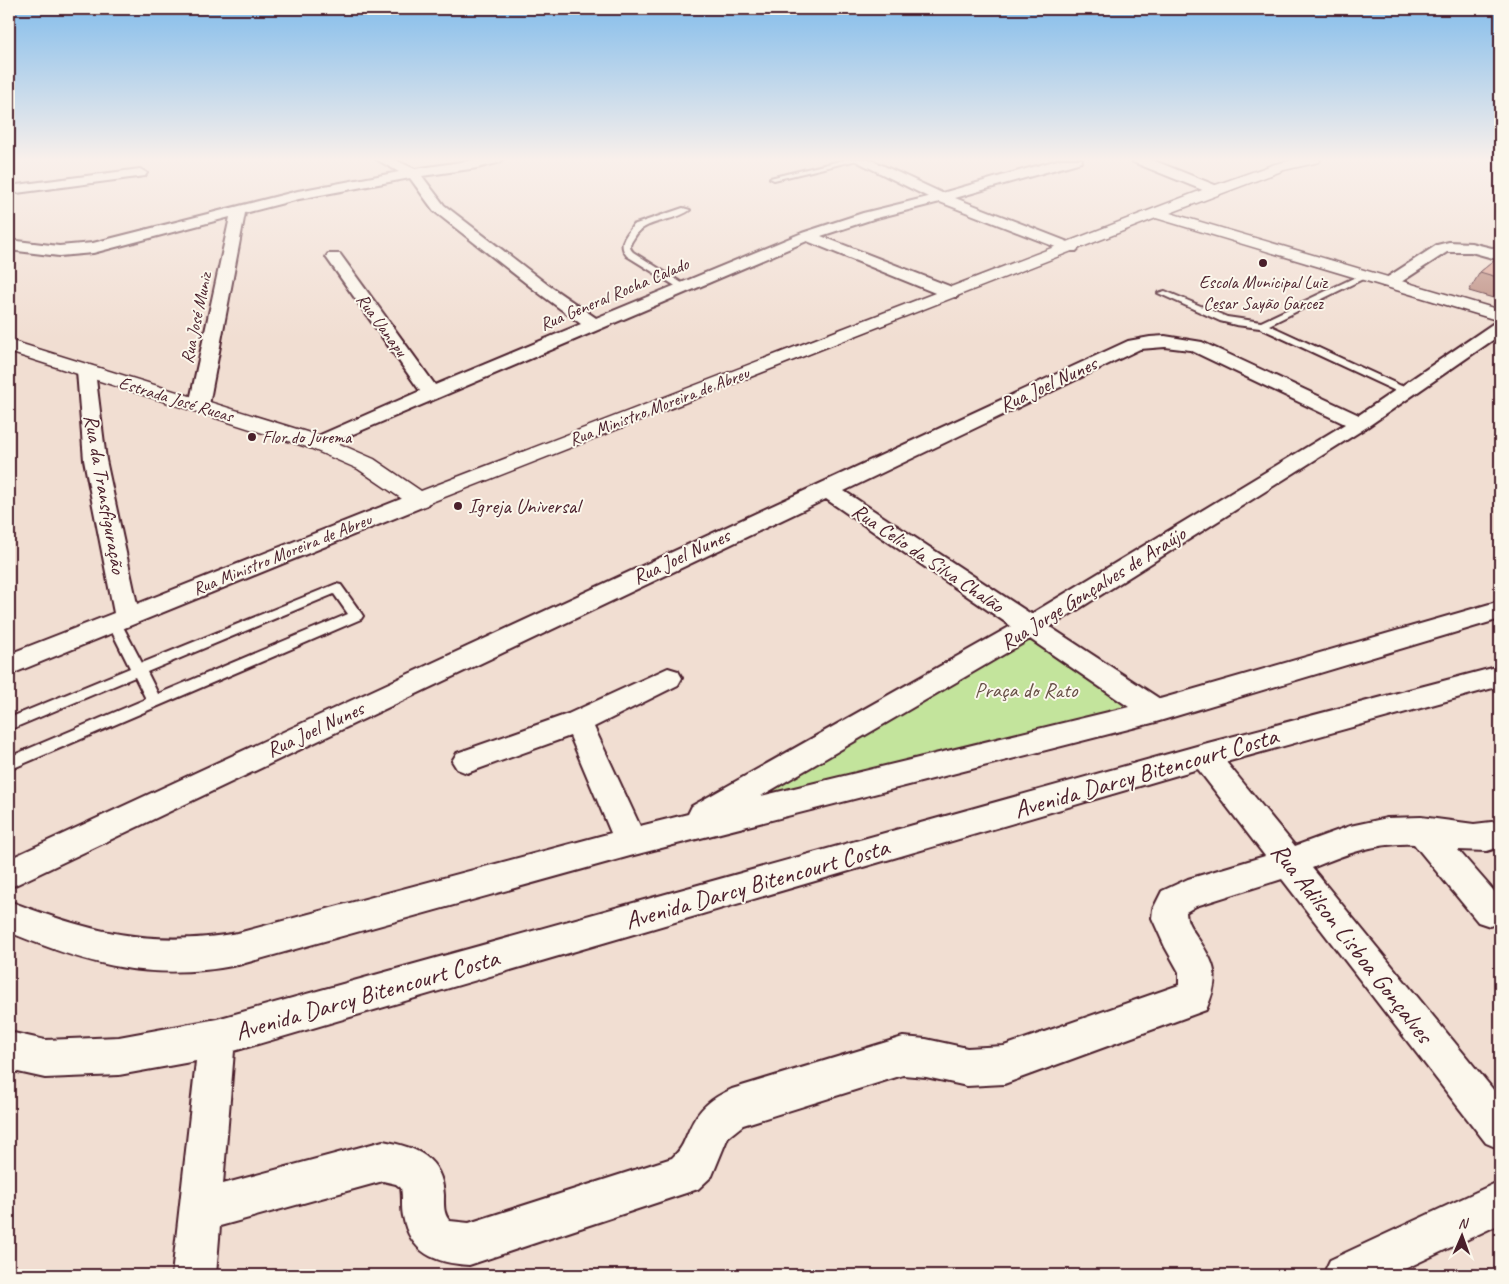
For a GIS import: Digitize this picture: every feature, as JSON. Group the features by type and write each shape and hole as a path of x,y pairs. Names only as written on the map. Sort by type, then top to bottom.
{"street":[{"path":"9,245 69,251 102,246 202,219"},
{"name":"Rua José Muniz","path":"199,406 237,219"},
{"path":"452,219 542,288 594,325"},
{"name":"Rua General Rocha Calado","path":"318,444 431,393 682,287 807,236 859,219"},
{"path":"995,219 1071,248"},
{"name":"Rua Ministro Moreira de Abreu","path":"9,665 419,500 1145,219"},
{"path":"1174,219 1500,316"},
{"path":"807,236 951,293"},
{"path":"1389,283 1448,246 1469,247 1500,255"},
{"name":"Rua Uanapu","path":"334,257 431,393"},
{"name":"Rua Jorge Gonçalves de Araújo","path":"675,832 1030,627 1360,423 1500,327"},
{"name":"Rua Joel Nunes","path":"9,874 1111,354 1150,340 1170,340 1203,348 1360,423"},
{"name":"Estrada José Rucas","path":"9,346 318,444 366,464 419,500"},
{"name":"Rua da Transfiguração","path":"86,371 95,460 121,619"},
{"name":"Rua Celio da Silva Chalão","path":"825,488 1156,711"},
{"path":"9,916 49,932 110,952 142,956 189,956 238,949 630,842 1156,711 1500,610"},
{"name":"Avenida Darcy Bitencourt Costa","path":"9,1051 45,1059 119,1056 217,1038 1204,756 1500,676"},
{"path":"467,761 578,722 668,678"},
{"path":"578,722 630,842"},
{"name":"Rua Adilson Lisboa Gonçalves","path":"1204,756 1500,1129"},
{"path":"1421,830 1490,911"},
{"path":"200,1211 383,1161 400,1162 414,1171 422,1186 425,1220 432,1233 447,1242 470,1244 684,1175 698,1162 704,1142 714,1123 732,1109 903,1056 921,1055 961,1066 983,1067 1004,1065 1193,998 1198,987 1197,972 1191,957 1170,924 1169,912 1174,902 1188,894 1367,835 1389,831 1421,830 1480,838 1500,834"},
{"path":"194,1275 217,1038"},
{"path":"1345,1275 1500,1202"}],"lane":[{"path":"660,219 636,227 626,244 626,249 630,254 682,287"},
{"path":"1162,293 1226,321 1247,326 1262,325 1365,276"},
{"path":"1262,325 1406,392"},
{"path":"9,724 336,588 356,616 9,764"},
{"path":"121,619 139,670 155,702"}],"green space":[{"name":"Praça do Rato","path":"1028,635 1146,708 704,820"}],"building":[{"path":"1500,256 1500,278 1480,272"}],"place":[{"name":"Escola Municipal Luiz Cesar Sayão Garcez","path":"1263,263"},
{"name":"Flor do Jurema","path":"252,437"},
{"name":"Igreja Universal","path":"458,506"}]}
